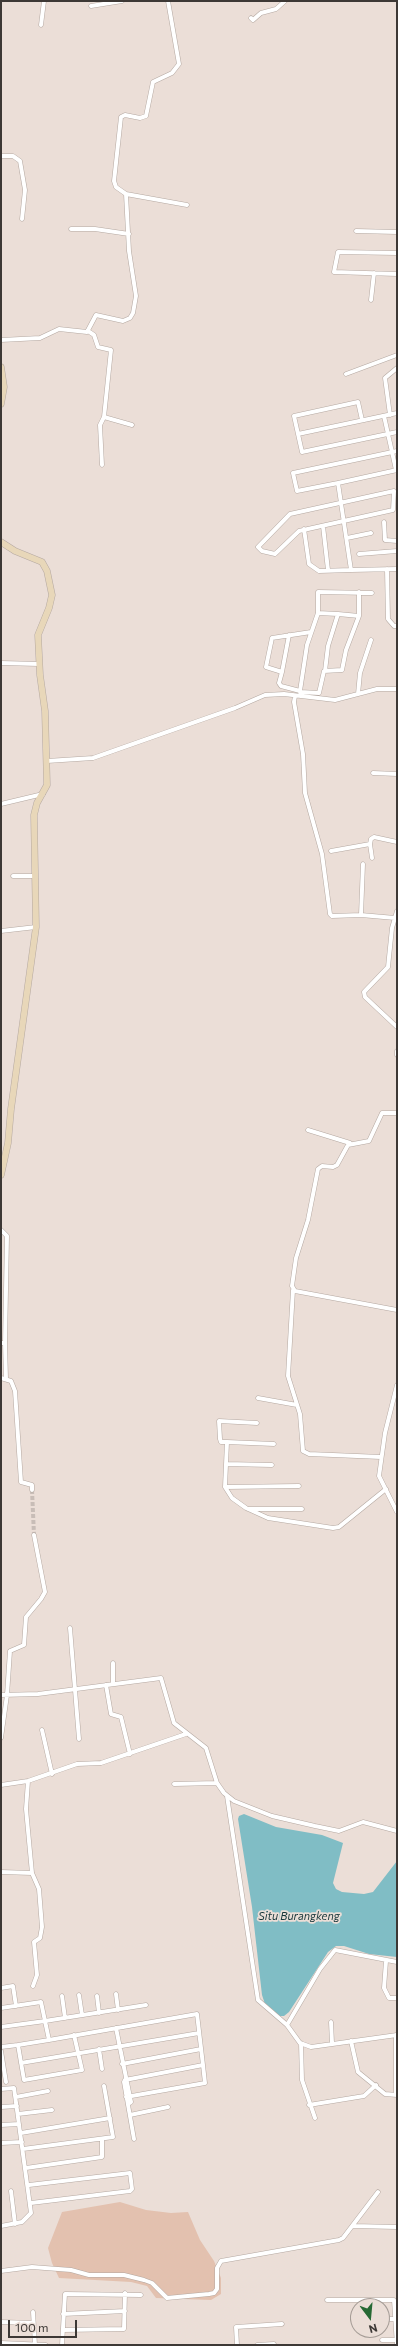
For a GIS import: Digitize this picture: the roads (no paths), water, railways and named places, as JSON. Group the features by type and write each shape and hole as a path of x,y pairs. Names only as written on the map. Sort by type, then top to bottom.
{"street":[{"path":"41,24 44,1"},
{"path":"91,6 122,1"},
{"path":"168,1 179,64 172,73 153,82 146,116 140,118 125,115 121,117 114,181 116,187 126,194 187,205"},
{"path":"251,18 253,20 261,13 276,9 286,1"},
{"path":"1,156 13,156 20,161 25,190 22,219"},
{"path":"88,331 95,315 123,320 130,318 133,313 136,296 130,264 126,194"},
{"path":"71,229 95,229 129,234"},
{"path":"356,231 397,232"},
{"path":"397,254 338,252 334,272 397,274"},
{"path":"371,300 374,273"},
{"path":"1,340 40,338 59,329 88,331 94,335 99,348 111,350 104,417 100,429 102,465"},
{"path":"346,374 397,355"},
{"path":"1,368 4,391 1,404"},
{"path":"390,415 385,378 397,368"},
{"path":"362,420 358,402 294,416 302,452 397,432"},
{"path":"298,434 397,413"},
{"path":"384,416 388,434 392,452 396,470 297,491 293,473 392,452 397,451"},
{"path":"104,417 132,425"},
{"path":"338,483 351,570"},
{"path":"394,491 393,510 344,521 299,531 275,554 262,551 258,546 290,514 394,491"},
{"path":"384,522 385,540 397,540"},
{"path":"323,526 328,570"},
{"path":"304,529 309,564 320,571 397,569"},
{"path":"347,538 371,533"},
{"path":"1,542 15,551 40,560 47,571 52,596 39,632 39,664 45,712 48,785 35,810 36,927 8,1143 1,1175"},
{"path":"359,554 397,551"},
{"path":"387,569 388,619 394,626 397,626"},
{"path":"372,593 318,592 318,613 311,632 300,691 294,702 304,754 305,793 322,854 330,914 332,916 361,915 395,918"},
{"path":"325,671 342,670 359,616 359,592"},
{"path":"318,613 359,616"},
{"path":"289,635 280,685 300,691 320,693 325,671 328,646 338,614"},
{"path":"282,672 267,668 265,665 272,638 311,632"},
{"path":"358,694 361,669 371,640"},
{"path":"1,663 39,664"},
{"path":"47,761 93,758 235,708 265,695 298,696 335,700 377,689 397,689"},
{"path":"373,772 397,774"},
{"path":"1,804 43,794"},
{"path":"372,858 370,844 371,839 374,837 397,842"},
{"path":"331,851 370,844"},
{"path":"361,915 363,864"},
{"path":"13,876 35,876"},
{"path":"397,911 388,967 377,980 365,989 364,994 397,1027"},
{"path":"1,931 36,927"},
{"path":"308,1130 350,1143 359,1144 369,1141 382,1113 397,1113"},
{"path":"350,1143 344,1149 337,1165 333,1167 319,1167 317,1172 308,1220 296,1258 288,1376 301,1420 302,1449 305,1453 381,1457"},
{"path":"1,1230 7,1236 3,1379 10,1381 15,1390 21,1482 32,1485 32,1490"},
{"path":"293,1290 397,1310"},
{"path":"397,1386 381,1457 379,1478 397,1512"},
{"path":"258,1398 297,1405"},
{"path":"257,1423 219,1421 221,1442 274,1444"},
{"path":"227,1442 225,1486 232,1498 246,1508 268,1518 333,1528 339,1527 386,1489"},
{"path":"226,1464 272,1465"},
{"path":"225,1486 299,1486"},
{"path":"246,1508 302,1509"},
{"path":"1,1738 7,1695 10,1651 24,1645 26,1617 42,1599 45,1592 34,1535"},
{"path":"70,1628 72,1670 76,1689 79,1739"},
{"path":"113,1663 113,1684"},
{"path":"1,1695 76,1689 161,1678 165,1686 172,1719 177,1727 206,1748 217,1783 227,1796 272,1816 308,1825 339,1831 363,1822 397,1831"},
{"path":"106,1685 111,1714 120,1717 130,1754"},
{"path":"42,1730 52,1774"},
{"path":"1,1785 28,1781 52,1774 77,1764 101,1763 186,1734"},
{"path":"28,1781 26,1809 32,1873 39,1889 42,1927 40,1938 34,1942 37,1975 34,1986"},
{"path":"174,1784 217,1783"},
{"path":"227,1796 256,1995 261,2003 287,2025 301,2043 311,2047 332,2043 397,2035 396,2095 385,2094 376,2085 358,2072 351,2041"},
{"path":"1,1872 32,1873"},
{"path":"287,2025 320,1969 335,1950 397,1962"},
{"path":"386,1961 384,1988 389,1998 397,1998"},
{"path":"1,1988 13,1986 16,2006"},
{"path":"116,1994 118,2010"},
{"path":"79,1995 82,2015"},
{"path":"62,1996 65,2018"},
{"path":"97,1996 99,2012"},
{"path":"1,2008 42,2002 49,2040"},
{"path":"1,2027 146,2005"},
{"path":"1,2047 197,2014 205,2083 128,2096"},
{"path":"331,2022 332,2043"},
{"path":"116,2028 128,2096 131,2102 128,2104 134,2139"},
{"path":"21,2063 199,2033"},
{"path":"18,2045 24,2080 82,2070 74,2035"},
{"path":"301,2043 302,2080 309,2106 315,2118"},
{"path":"99,2049 102,2069"},
{"path":"122,2064 201,2049"},
{"path":"1,2051 2,2065 6,2082"},
{"path":"125,2080 203,2065"},
{"path":"309,2106 364,2096 376,2085"},
{"path":"23,2149 113,2137 104,2086"},
{"path":"1,2089 14,2088 31,2203 31,2213 22,2222 1,2226"},
{"path":"16,2097 48,2091"},
{"path":"1,2107 17,2106"},
{"path":"130,2115 168,2107"},
{"path":"18,2114 52,2110"},
{"path":"21,2133 110,2118"},
{"path":"1,2125 19,2124"},
{"path":"26,2168 102,2157 102,2139"},
{"path":"1,2143 22,2142"},
{"path":"29,2184 130,2173 130,2191 31,2203"},
{"path":"11,2191 15,2224"},
{"path":"1,2271 32,2267 71,2270 89,2275 124,2276 152,2283 167,2298 214,2293 217,2288 217,2268 221,2261 339,2240 353,2226 378,2192"},
{"path":"353,2226 397,2227"},
{"path":"62,2345 65,2294 141,2295"},
{"path":"63,2330 124,2329 125,2294"},
{"path":"327,2300 392,2299 396,2302 397,2345"},
{"path":"63,2314 125,2311"},
{"path":"33,2312 35,2345"},
{"path":"1,2322 33,2323"},
{"path":"237,2345 236,2328 282,2324"},
{"path":"382,2340 397,2340"},
{"path":"1,2343 46,2345"},
{"path":"257,2345 274,2344"}],"water":[{"name":"Situ Burangkeng","path":"244,1814 276,1827 322,1835 343,1843 333,1883 336,1889 342,1892 364,1894 373,1892 397,1861 397,1957 369,1954 344,1946 336,1946 328,1952 289,2012 284,2016 278,2016 265,2004 262,1995 252,1907 238,1819 239,1816"}],"tunnel":[{"path":"32,1490 34,1535"}]}
